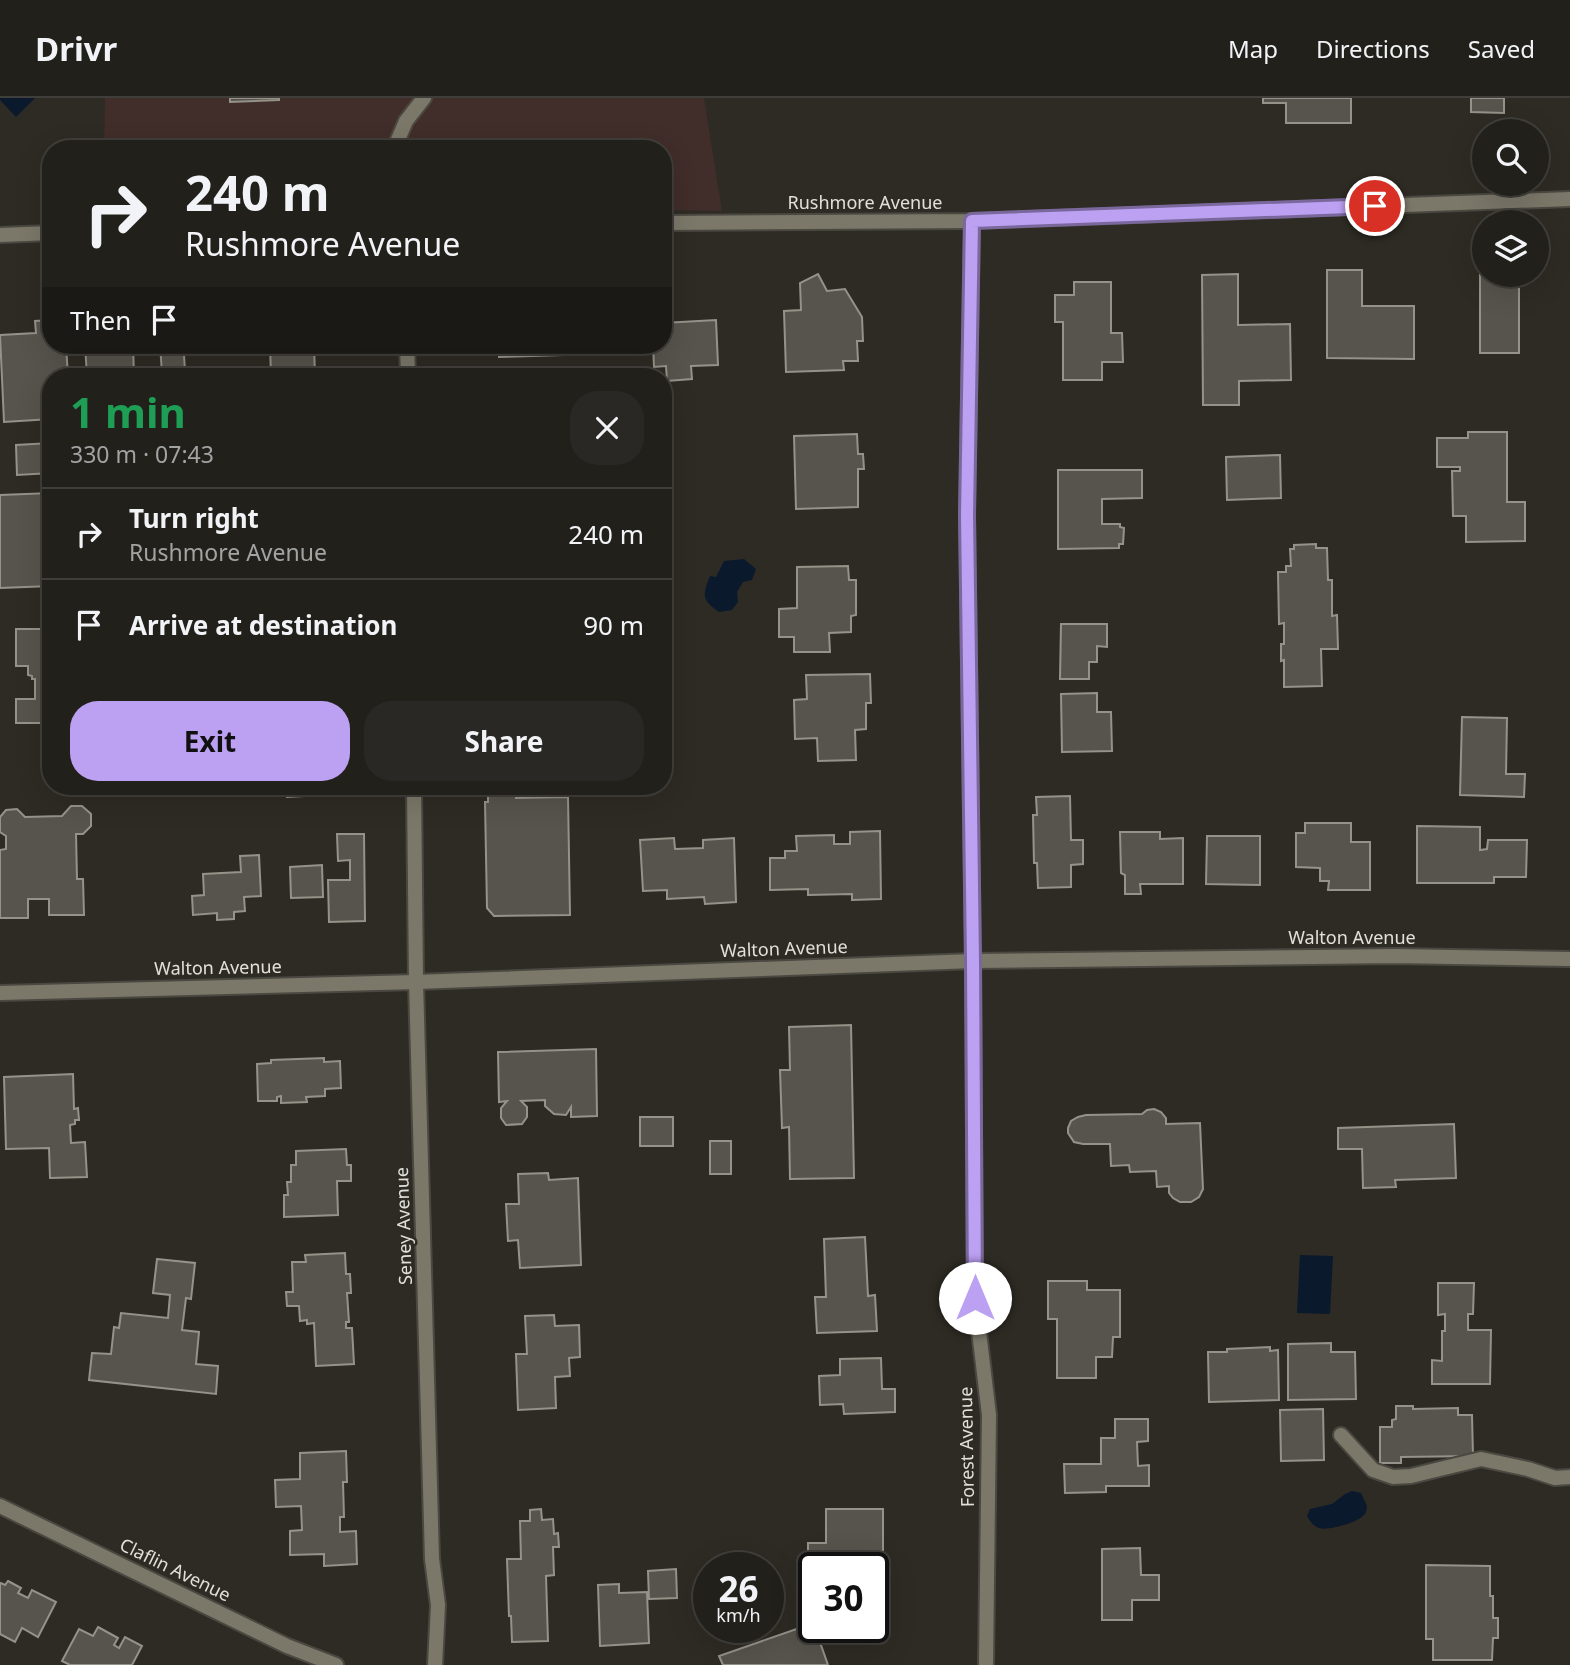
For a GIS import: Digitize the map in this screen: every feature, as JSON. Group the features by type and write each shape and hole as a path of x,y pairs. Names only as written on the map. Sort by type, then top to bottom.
{"street":[{"path":"398,140 406,121 424,98"},
{"name":"Rushmore Avenue","path":"672,223 972,221 1570,199"},
{"name":"Forest Avenue","path":"972,221 967,515 975,1298 989,1415 986,1665"},
{"path":"0,235 42,233"},
{"name":"Seney Avenue","path":"414,795 416,982 432,1545 438,1605 435,1665"},
{"name":"Walton Avenue","path":"0,993 416,982 973,961 1395,956 1570,959"},
{"path":"1340,1435 1373,1470 1393,1477 1411,1476 1481,1458 1555,1478 1570,1477"},
{"name":"Claflin Avenue","path":"0,1506 287,1646 335,1665"}],"shaded area":[{"path":"105,98 704,98 722,211 672,210 672,140 104,140"}],"water":[{"path":"0,98 35,98 16,117"},
{"path":"744,559 756,569 752,580 743,582 737,592 738,602 732,610 719,612 705,597 710,576 716,577 724,561"},
{"path":"1300,1255 1333,1256 1330,1314 1297,1313"},
{"path":"1352,1491 1361,1493 1367,1506 1366,1513 1359,1519 1323,1529 1315,1526 1307,1516 1310,1509 1332,1504"}],"building":[{"path":"230,98 279,98 279,100 230,102"},
{"path":"1263,98 1351,98 1351,123 1286,123 1286,103 1263,103"},
{"path":"1471,98 1504,98 1504,113 1471,112"},
{"path":"1327,270 1362,270 1362,306 1414,306 1414,359 1327,358"},
{"path":"818,274 827,291 845,289 862,317 863,341 857,341 858,361 843,361 844,370 786,372 784,311 801,310 800,283"},
{"path":"1238,274 1238,325 1290,324 1291,380 1239,381 1239,405 1203,405 1202,275"},
{"path":"1074,282 1111,282 1111,333 1122,333 1123,362 1102,362 1102,380 1063,380 1063,322 1055,322 1055,295 1074,295"},
{"path":"1480,287 1519,287 1519,353 1480,353"},
{"path":"716,320 718,365 691,366 692,379 672,381 672,368 654,367 653,354 672,354 672,322"},
{"path":"35,321 42,321 42,354 67,354 67,368 42,368 42,420 4,422 0,335 36,333"},
{"path":"86,354 133,354 134,368 86,368"},
{"path":"161,354 194,354 184,355 185,368 162,368"},
{"path":"270,354 314,354 315,368 271,368"},
{"path":"499,354 563,354 563,355 499,357"},
{"path":"1468,432 1507,432 1507,502 1525,502 1525,541 1466,542 1466,516 1453,516 1452,471 1460,471 1460,467 1437,467 1437,438 1468,438"},
{"path":"857,434 858,454 863,454 864,469 858,469 858,507 796,509 794,436"},
{"path":"42,444 42,474 17,475 16,445"},
{"path":"1280,455 1281,498 1227,500 1226,457"},
{"path":"1058,470 1142,470 1142,498 1102,499 1102,524 1120,524 1120,527 1124,528 1123,544 1119,544 1119,548 1058,549"},
{"path":"42,493 42,586 0,588 0,495"},
{"path":"1316,544 1316,548 1327,548 1328,580 1332,580 1332,616 1337,615 1338,649 1321,649 1322,686 1284,687 1281,644 1284,644 1284,623 1279,624 1278,572 1286,572 1286,566 1291,566 1290,549 1294,549 1294,545"},
{"path":"848,566 849,580 856,580 856,615 851,616 851,632 829,633 830,652 794,652 794,637 779,637 779,609 797,608 797,567"},
{"path":"1061,624 1107,624 1107,647 1097,646 1097,662 1089,662 1089,679 1060,679"},
{"path":"16,629 42,629 42,723 16,723 16,699 35,699 35,679 28,675 28,666 16,666"},
{"path":"870,674 871,703 866,703 866,729 855,730 856,760 818,761 817,738 795,739 794,700 807,699 806,675"},
{"path":"1097,693 1097,712 1111,712 1112,751 1062,752 1061,694"},
{"path":"1462,717 1507,718 1506,774 1525,774 1524,797 1460,795"},
{"path":"287,795 323,795 287,797"},
{"path":"488,795 516,795 516,798 568,797 570,915 494,916 487,908 485,802 488,802"},
{"path":"1070,796 1071,840 1083,840 1083,864 1071,865 1071,887 1038,888 1037,863 1034,863 1033,815 1037,815 1036,797"},
{"path":"71,806 82,806 91,814 91,826 83,834 76,834 77,879 83,879 84,915 49,915 49,899 28,899 28,918 0,918 0,850 6,849 6,836 0,832 0,817 6,810 17,809 25,817 62,816"},
{"path":"1305,823 1351,823 1351,842 1370,842 1370,890 1328,890 1329,881 1320,881 1320,868 1296,867 1296,833 1305,833"},
{"path":"1417,826 1480,827 1480,850 1487,849 1488,840 1527,840 1526,877 1494,877 1494,883 1417,883"},
{"path":"880,831 881,899 852,900 852,894 808,895 808,889 770,890 770,858 785,858 785,851 797,851 796,836 834,835 834,844 850,844 850,832"},
{"path":"1120,832 1160,832 1160,839 1183,838 1183,884 1140,884 1141,894 1125,894 1125,875 1121,873"},
{"path":"337,834 364,834 365,921 329,922 328,880 350,880 350,860 338,861"},
{"path":"1207,836 1260,836 1260,885 1206,884"},
{"path":"674,838 675,849 703,848 703,840 734,838 736,902 705,904 704,897 667,899 667,890 643,891 640,840"},
{"path":"259,855 261,896 244,897 245,911 234,912 234,919 217,920 217,913 193,915 192,896 204,895 203,874 241,872 240,856"},
{"path":"322,865 323,897 291,898 290,867"},
{"path":"851,1025 854,1178 790,1179 789,1127 782,1128 780,1070 790,1070 789,1027"},
{"path":"596,1049 597,1116 571,1117 571,1107 566,1115 554,1114 545,1106 545,1100 521,1101 527,1107 527,1117 522,1124 506,1125 501,1118 501,1108 507,1101 499,1102 498,1052"},
{"path":"324,1058 324,1062 340,1061 341,1088 325,1089 325,1096 306,1097 307,1102 281,1103 281,1096 277,1097 277,1101 258,1101 257,1064 271,1063 271,1060"},
{"path":"73,1074 74,1109 78,1108 79,1120 70,1125 71,1143 85,1142 87,1177 50,1178 49,1148 6,1149 4,1077"},
{"path":"1154,1109 1166,1118 1166,1124 1200,1123 1203,1189 1199,1197 1191,1202 1180,1202 1173,1198 1169,1193 1169,1186 1157,1187 1156,1171 1130,1172 1129,1165 1111,1166 1110,1144 1074,1142 1068,1133 1071,1121 1078,1117 1142,1114"},
{"path":"640,1117 673,1117 673,1146 640,1146"},
{"path":"1454,1124 1456,1178 1395,1180 1396,1187 1363,1188 1362,1149 1338,1149 1338,1128"},
{"path":"710,1141 731,1141 731,1174 710,1174"},
{"path":"346,1149 347,1165 351,1165 351,1181 337,1181 338,1215 284,1217 284,1195 288,1195 287,1182 291,1182 291,1165 296,1165 296,1151"},
{"path":"548,1173 549,1180 578,1178 581,1265 520,1268 518,1240 508,1241 506,1204 519,1204 518,1174"},
{"path":"865,1237 868,1296 875,1295 877,1331 817,1333 815,1297 826,1297 824,1239"},
{"path":"345,1253 346,1274 350,1274 351,1293 347,1293 349,1322 346,1322 346,1328 352,1328 354,1364 316,1366 314,1323 300,1321 299,1306 287,1306 286,1292 293,1292 292,1262 306,1262 305,1255"},
{"path":"157,1259 195,1263 191,1299 186,1298 182,1330 199,1332 196,1364 218,1366 216,1394 89,1380 92,1353 111,1354 114,1327 119,1328 121,1313 168,1318 170,1295 153,1293"},
{"path":"1048,1281 1087,1281 1087,1290 1120,1290 1120,1337 1113,1337 1112,1357 1096,1357 1096,1378 1057,1378 1057,1319 1048,1319"},
{"path":"1438,1283 1474,1283 1473,1314 1468,1314 1468,1330 1491,1330 1490,1384 1432,1384 1432,1360 1442,1361 1442,1331 1445,1331 1445,1314 1438,1315"},
{"path":"554,1315 555,1326 579,1325 580,1357 569,1358 570,1376 555,1377 556,1408 518,1410 516,1354 527,1354 525,1316"},
{"path":"1331,1343 1331,1352 1355,1352 1356,1399 1288,1400 1288,1344"},
{"path":"1270,1347 1270,1351 1278,1350 1279,1400 1209,1402 1208,1352"},
{"path":"881,1358 882,1389 895,1389 895,1412 844,1414 843,1404 820,1405 819,1376 840,1375 840,1359"},
{"path":"1396,1406 1413,1406 1413,1409 1458,1408 1458,1415 1472,1415 1473,1456 1401,1457 1401,1463 1380,1463 1380,1427 1392,1427 1392,1420 1396,1419"},
{"path":"1323,1409 1324,1460 1281,1461 1280,1410"},
{"path":"1115,1419 1148,1419 1148,1441 1137,1442 1138,1466 1149,1465 1149,1486 1106,1486 1106,1492 1065,1493 1064,1464 1101,1464 1101,1438 1115,1438"},
{"path":"346,1451 347,1482 343,1482 344,1517 340,1517 340,1532 356,1531 357,1564 324,1566 324,1554 290,1555 290,1531 302,1530 301,1506 276,1507 275,1480 300,1479 300,1453"},
{"path":"541,1509 542,1520 553,1519 554,1534 558,1533 559,1547 553,1547 554,1575 546,1576 548,1641 512,1642 507,1559 521,1559 520,1521 530,1521 530,1510"},
{"path":"826,1509 883,1509 883,1551 808,1552 808,1543 826,1543"},
{"path":"1140,1548 1141,1575 1159,1575 1159,1600 1132,1600 1132,1620 1102,1620 1102,1549"},
{"path":"1426,1565 1490,1566 1493,1618 1498,1618 1498,1638 1493,1638 1492,1660 1433,1660 1433,1639 1426,1639"},
{"path":"676,1569 677,1598 649,1599 648,1571"},
{"path":"8,1581 21,1588 18,1593 28,1598 32,1590 56,1602 38,1637 22,1628 15,1642 0,1634 0,1585 5,1585"},
{"path":"619,1584 619,1593 647,1592 649,1643 600,1646 598,1585"},
{"path":"98,1627 118,1638 114,1645 119,1648 125,1637 142,1646 132,1665 70,1665 62,1661 79,1629 93,1636"},
{"path":"798,1629 798,1643 820,1643 828,1665 723,1665 719,1656 756,1643 784,1643 784,1633"}],"route":[{"path":"975,1298 967,515 972,221 1375,206"}]}
